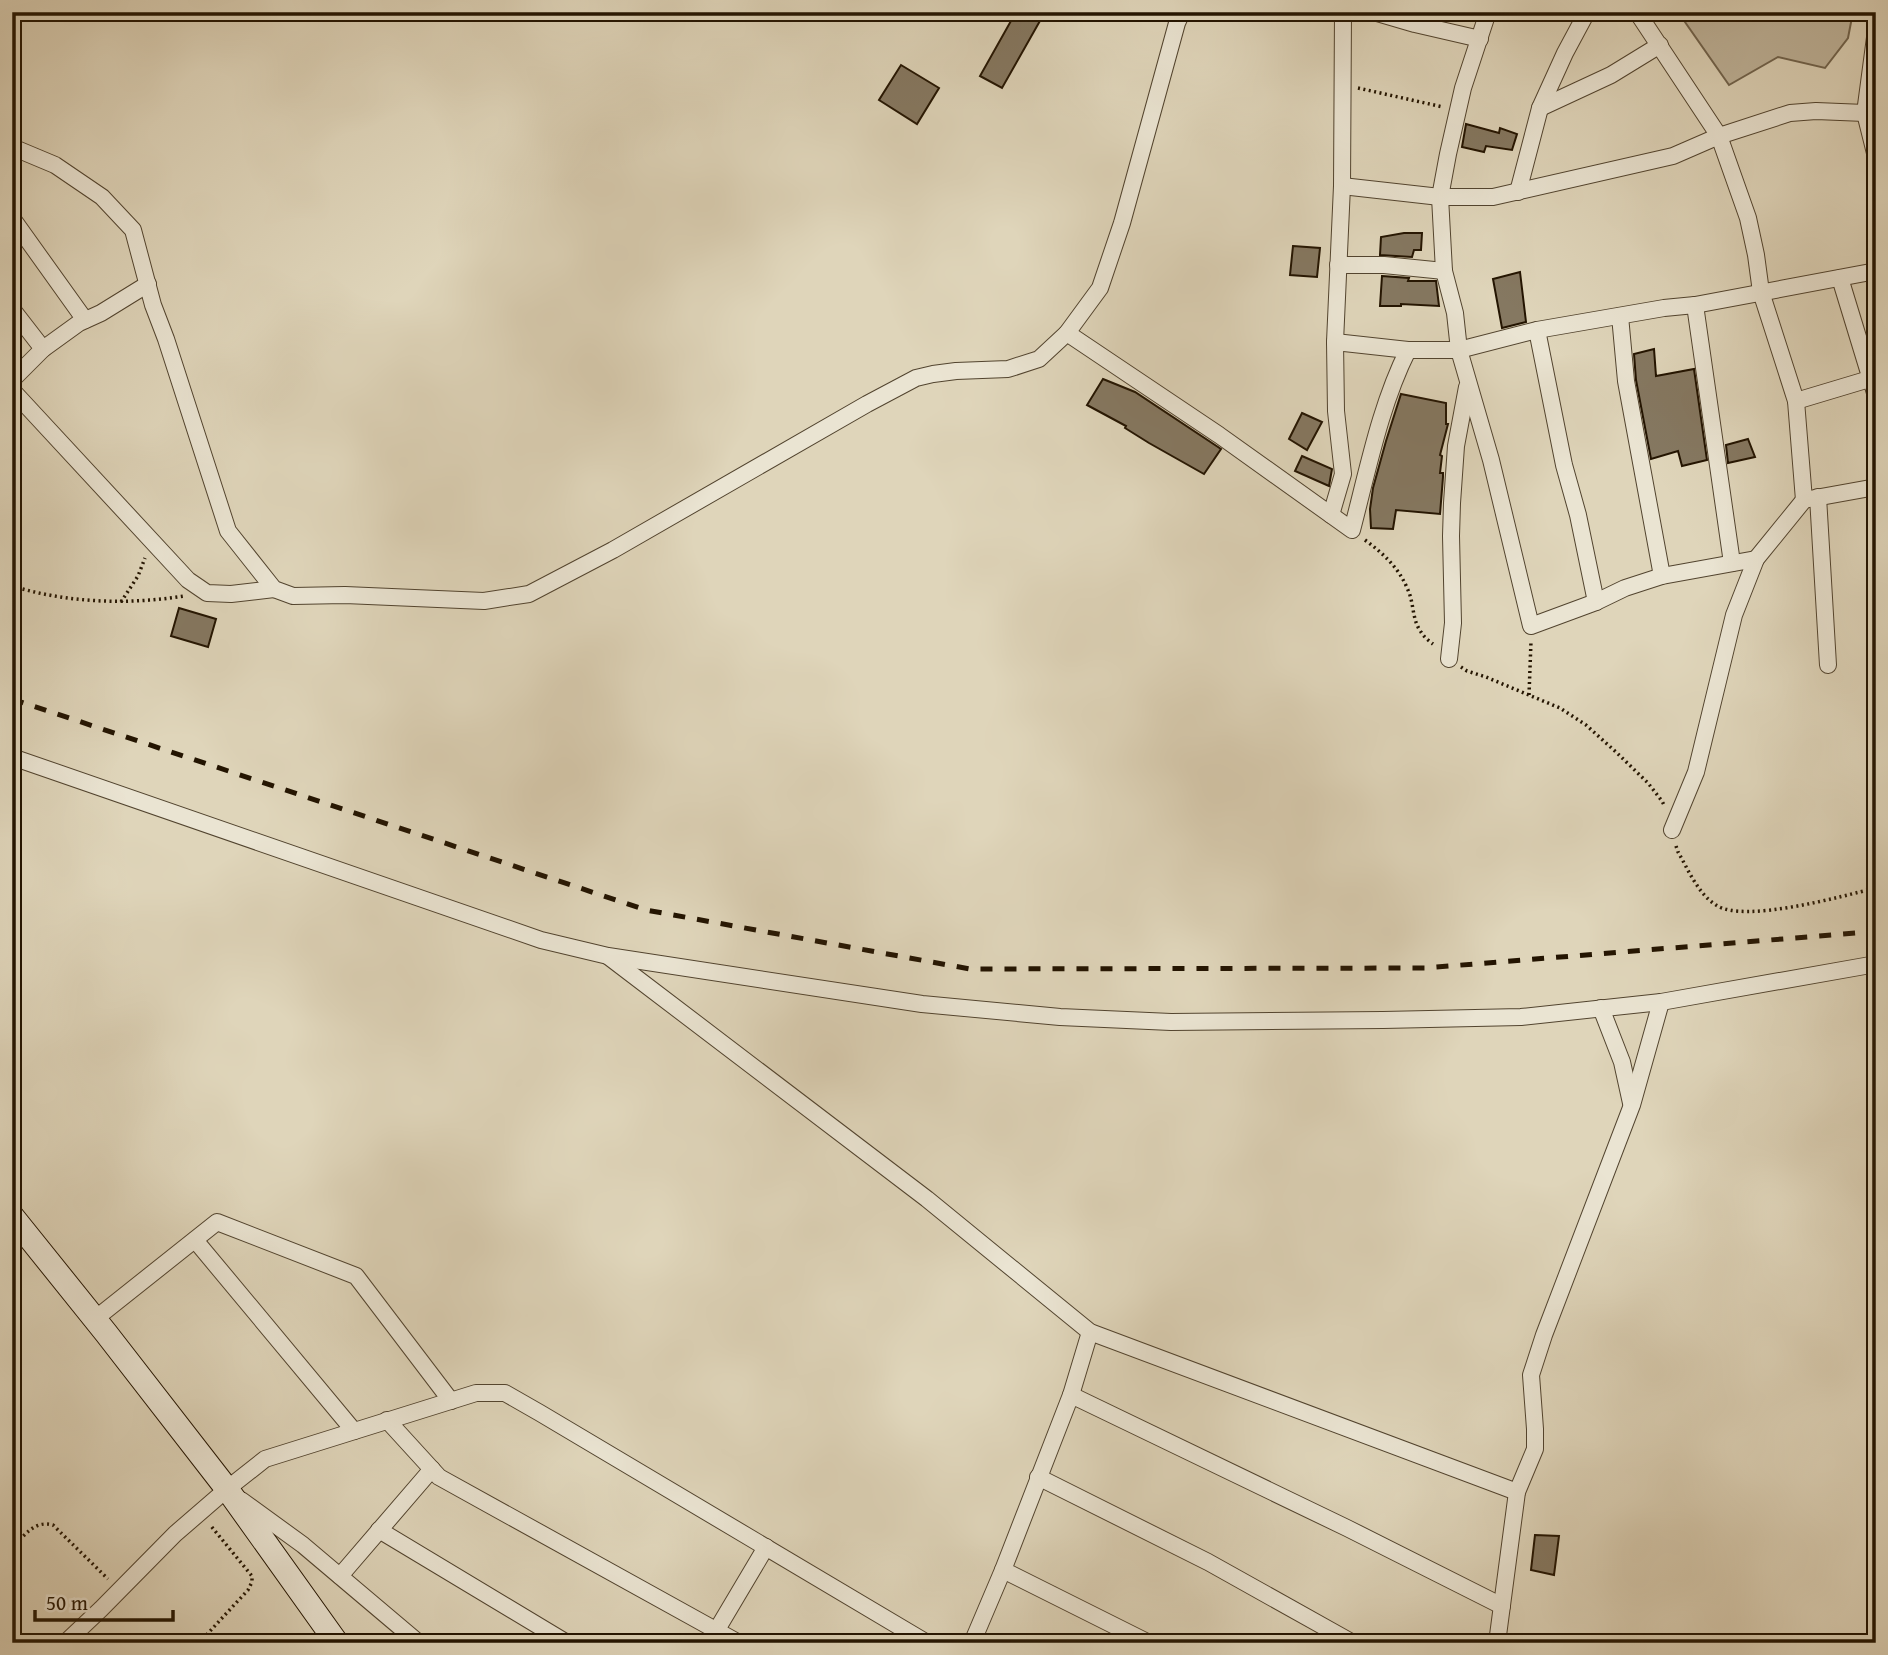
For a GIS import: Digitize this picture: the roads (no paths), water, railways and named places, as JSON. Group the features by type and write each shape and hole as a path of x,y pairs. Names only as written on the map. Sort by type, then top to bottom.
{"street":[{"path":"12,390 188,580 207,593 231,594 274,589 293,596 345,594 484,601 529,594 613,551 916,378 945,372 1008,369 1039,359 1067,333 1100,288 1122,223 1182,12"},
{"path":"1331,515 1343,474 1336,411 1335,342 1342,186 1343,12"},
{"path":"1374,12 1480,39"},
{"path":"1488,12 1457,110 1440,197 1444,271 1455,313 1459,350 1491,460 1531,626 1662,576 1756,559"},
{"path":"1518,192 1540,108 1587,12"},
{"path":"1637,12 1718,135 1748,218 1761,292 1796,401 1811,499 1828,665"},
{"path":"1876,30 1865,113 1876,157"},
{"path":"1540,108 1611,75 1660,45"},
{"path":"1342,186 1440,197 1493,197 1673,156 1718,135 1790,113 1865,113"},
{"path":"12,147 55,165 102,197 132,230 153,305 228,531 274,589"},
{"path":"12,218 85,320"},
{"path":"1338,265 1384,265 1444,271"},
{"path":"1335,342 1409,350 1459,350 1537,330 1695,305 1876,271"},
{"path":"1840,278 1873,378 1876,396"},
{"path":"12,380 43,349 85,320 148,284"},
{"path":"1695,305 1732,563"},
{"path":"12,309 43,349"},
{"path":"1620,316 1626,381 1662,576"},
{"path":"1537,330 1564,465 1578,515 1596,602"},
{"path":"1067,333 1219,435 1352,530 1382,414 1409,350"},
{"path":"1796,401 1873,378"},
{"path":"1449,659 1453,623 1451,537 1455,457 1468,382"},
{"path":"1672,830 1696,772 1734,615 1756,559 1811,499 1876,487"},
{"path":"12,757 541,940 607,956 922,1004 1060,1017 1171,1022 1521,1017 1661,1002 1876,964"},
{"path":"607,956 927,1199 1090,1332 1517,1492"},
{"path":"1497,1643 1517,1492 1535,1450 1531,1375 1632,1105 1661,1002"},
{"path":"1601,1008 1622,1062 1632,1105"},
{"path":"12,1216 227,1489 338,1643"},
{"path":"95,1319 217,1222 356,1276 451,1401"},
{"path":"195,1240 354,1431"},
{"path":"972,1643 1071,1395 1090,1332"},
{"path":"65,1643 175,1534 265,1459 476,1393 505,1393 927,1643"},
{"path":"1071,1395 1502,1605"},
{"path":"387,1420 439,1477 713,1637 738,1643"},
{"path":"340,1576 432,1469"},
{"path":"1038,1477 1208,1562 1353,1643"},
{"path":"227,1489 303,1545 419,1643"},
{"path":"379,1530 567,1643"},
{"path":"713,1637 766,1547"},
{"path":"1003,1570 1149,1643"}],"railway":[{"path":"12,699 646,910 970,969 1425,968 1856,933 1876,927"}]}
